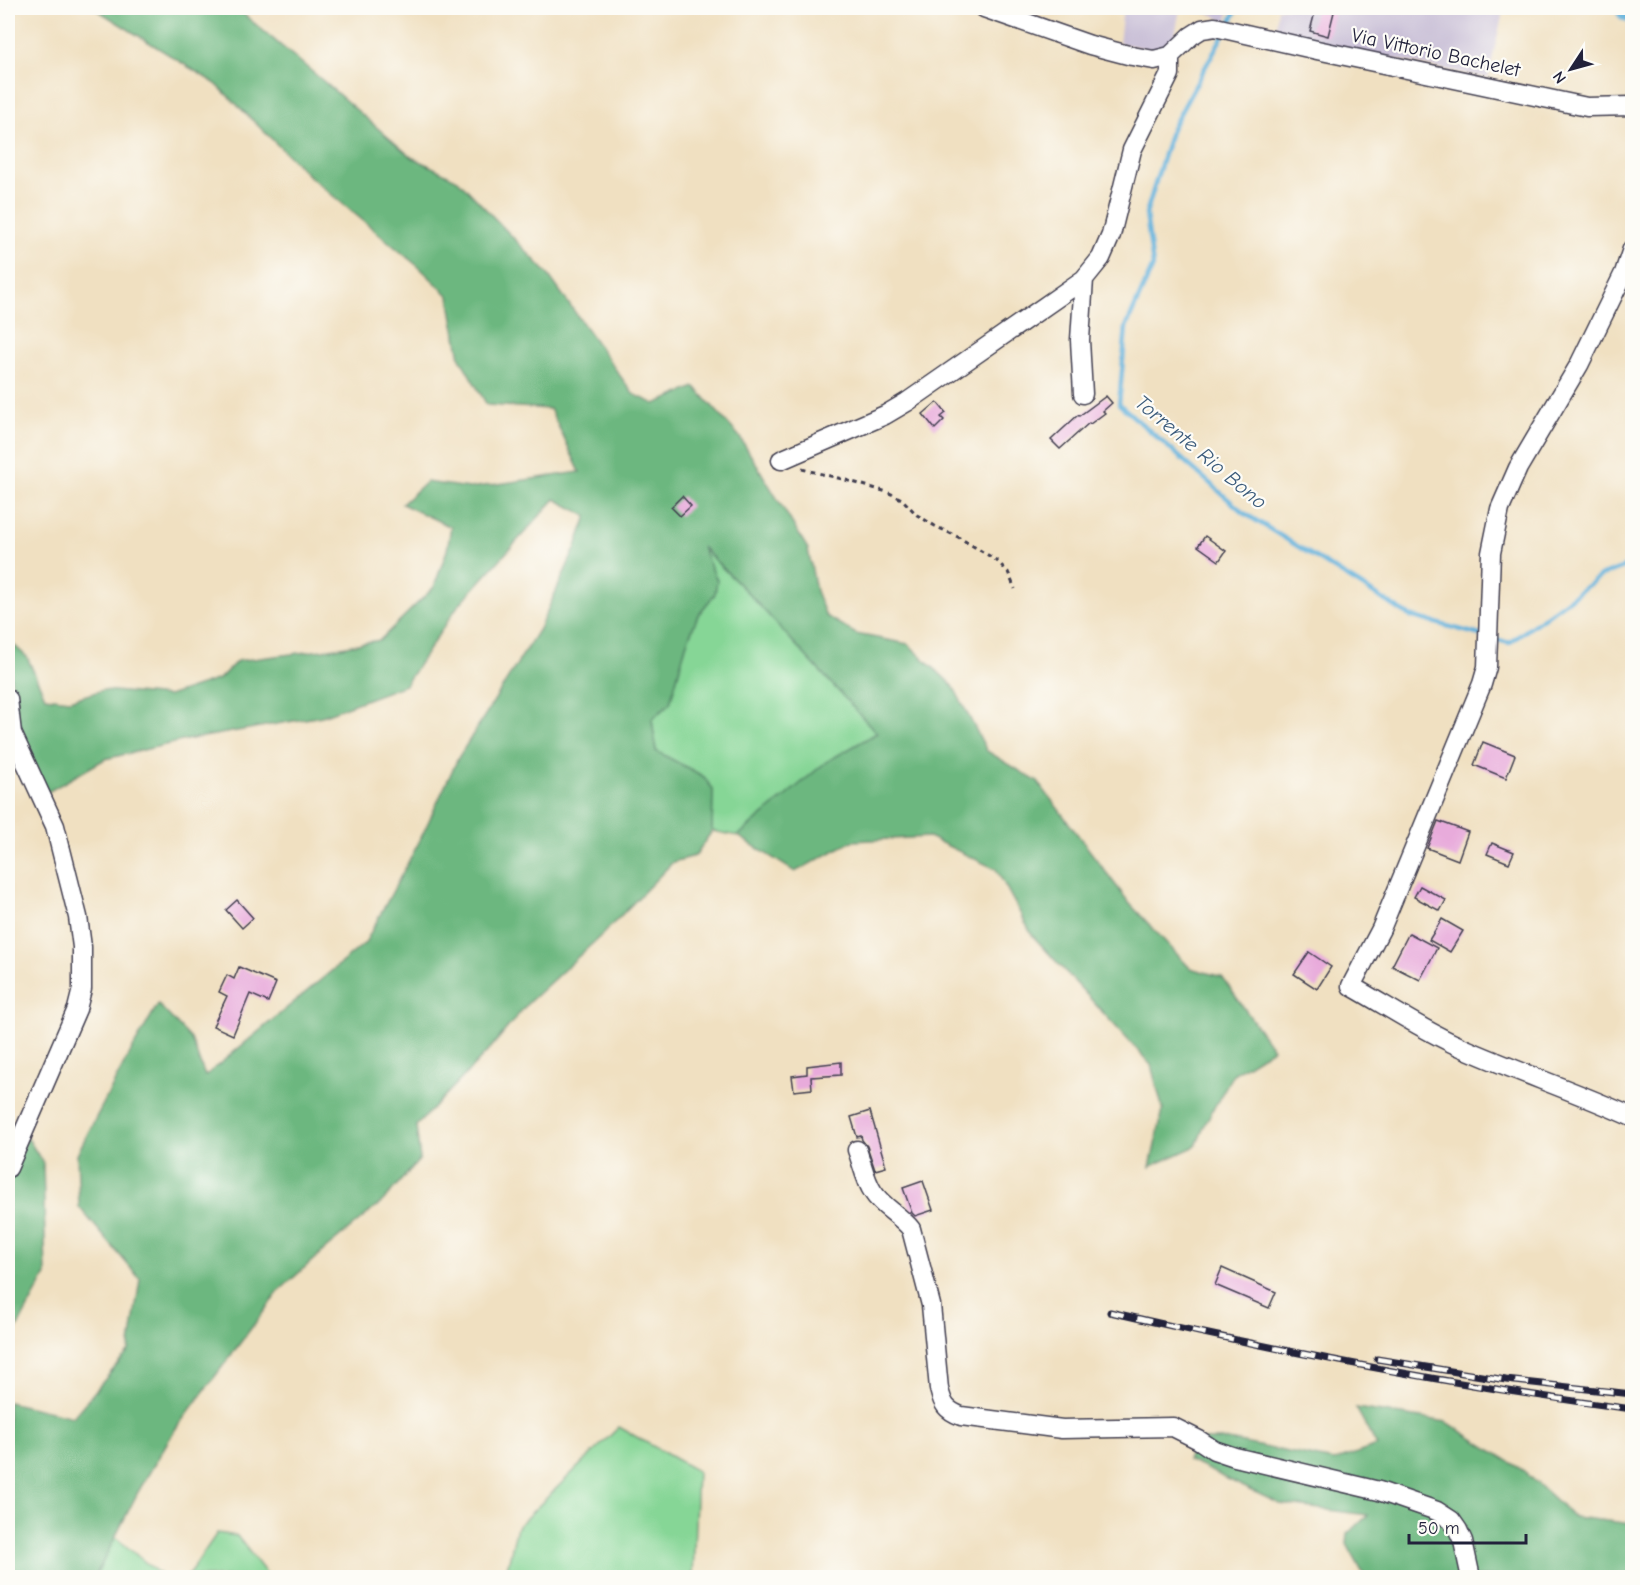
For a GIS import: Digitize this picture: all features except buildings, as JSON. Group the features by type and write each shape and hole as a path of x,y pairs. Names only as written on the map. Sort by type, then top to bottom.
{"street":[{"path":"781,460 885,415 900,406 1084,279 1101,258 1111,235 1132,150 1170,74 1170,56 1154,60 1132,56 1090,45 984,8"},
{"name":"Via Vittorio Bachelet","path":"1170,56 1191,36 1203,29 1215,27 1587,107 1632,106"},
{"path":"1632,249 1624,273 1579,365 1518,468 1500,509 1491,553 1487,667 1482,684 1381,929 1351,986 1449,1042 1598,1101 1632,1117"},
{"path":"1083,394 1080,340 1084,279"},
{"path":"8,699 12,733 55,826 78,918 82,947 82,988 77,1009 8,1168"},
{"path":"857,1150 872,1191 892,1213 912,1229 931,1305 942,1403 952,1412 962,1416 1062,1429 1173,1427 1214,1450 1235,1457 1379,1491 1437,1510 1451,1521 1463,1541 1471,1578"}],"path":[{"path":"781,460 789,466 854,482 902,499 917,515 996,560 1008,572 1015,588"}],"shaded area":[{"path":"1123,8 1230,8 1226,24 1214,15 1180,9 1173,45 1158,51 1119,43"},
{"path":"1278,8 1504,8 1488,78 1275,35"}],"green space":[{"path":"94,8 236,8 410,156 458,180 547,273 633,394 655,404 695,387 739,436 808,549 816,591 826,616 856,634 908,644 953,686 987,751 1038,782 1130,904 1190,968 1222,977 1273,1049 1233,1074 1206,1122 1196,1146 1150,1167 1163,1110 1151,1065 1032,935 996,869 929,837 852,841 795,872 738,836 826,762 877,733 749,594 702,547 717,580 715,594 698,615 686,645 670,703 652,719 656,751 703,776 713,789 712,831 695,856 673,862 606,931 528,1003 489,1050 416,1126 420,1159 382,1202 280,1290 174,1431 138,1492 95,1577 8,1577 8,1402 73,1417 129,1351 140,1279 79,1207 77,1154 125,1062 158,1004 191,1039 205,1076 365,943 419,842 458,758 539,629 575,549 587,516 555,499 457,607 405,685 322,716 186,740 105,759 46,793 21,740 14,703 8,640 27,657 45,697 70,700 103,690 168,696 219,679 237,661 380,640 434,587 447,550 451,527 402,504 426,482 470,488 580,472 550,409 487,405 460,358 449,296 420,268 308,175 216,84"},
{"path":"700,546 749,594 877,733 826,762 738,836 712,831 713,789 703,776 656,751 652,719 670,703 686,645 698,615 715,593"},
{"path":"27,1137 43,1163 46,1275 10,1341 8,1350 8,1182"},
{"path":"1356,1408 1447,1422 1524,1471 1574,1517 1632,1524 1632,1577 1365,1577 1347,1544 1348,1534 1368,1515 1280,1504 1187,1460 1196,1440 1228,1440 1334,1461 1377,1446"},
{"path":"619,1427 697,1471 693,1577 505,1577 517,1527"},
{"path":"217,1533 237,1536 269,1577 187,1577"},
{"path":"115,1537 163,1577 95,1578"}],"waterway":[{"name":"Torrente Rio Bono","path":"1229,26 1237,8"},
{"name":"Torrente Rio Bono","path":"1224,33 1172,128 1146,214 1153,266 1126,327 1119,404 1244,513 1410,616 1484,636"},
{"name":"Torrente Rio Bono","path":"1492,638 1509,643 1602,575 1632,564"}],"railway":[{"path":"1110,1312 1370,1367 1501,1390 1632,1409"},
{"path":"1377,1359 1506,1380 1632,1394"}]}
